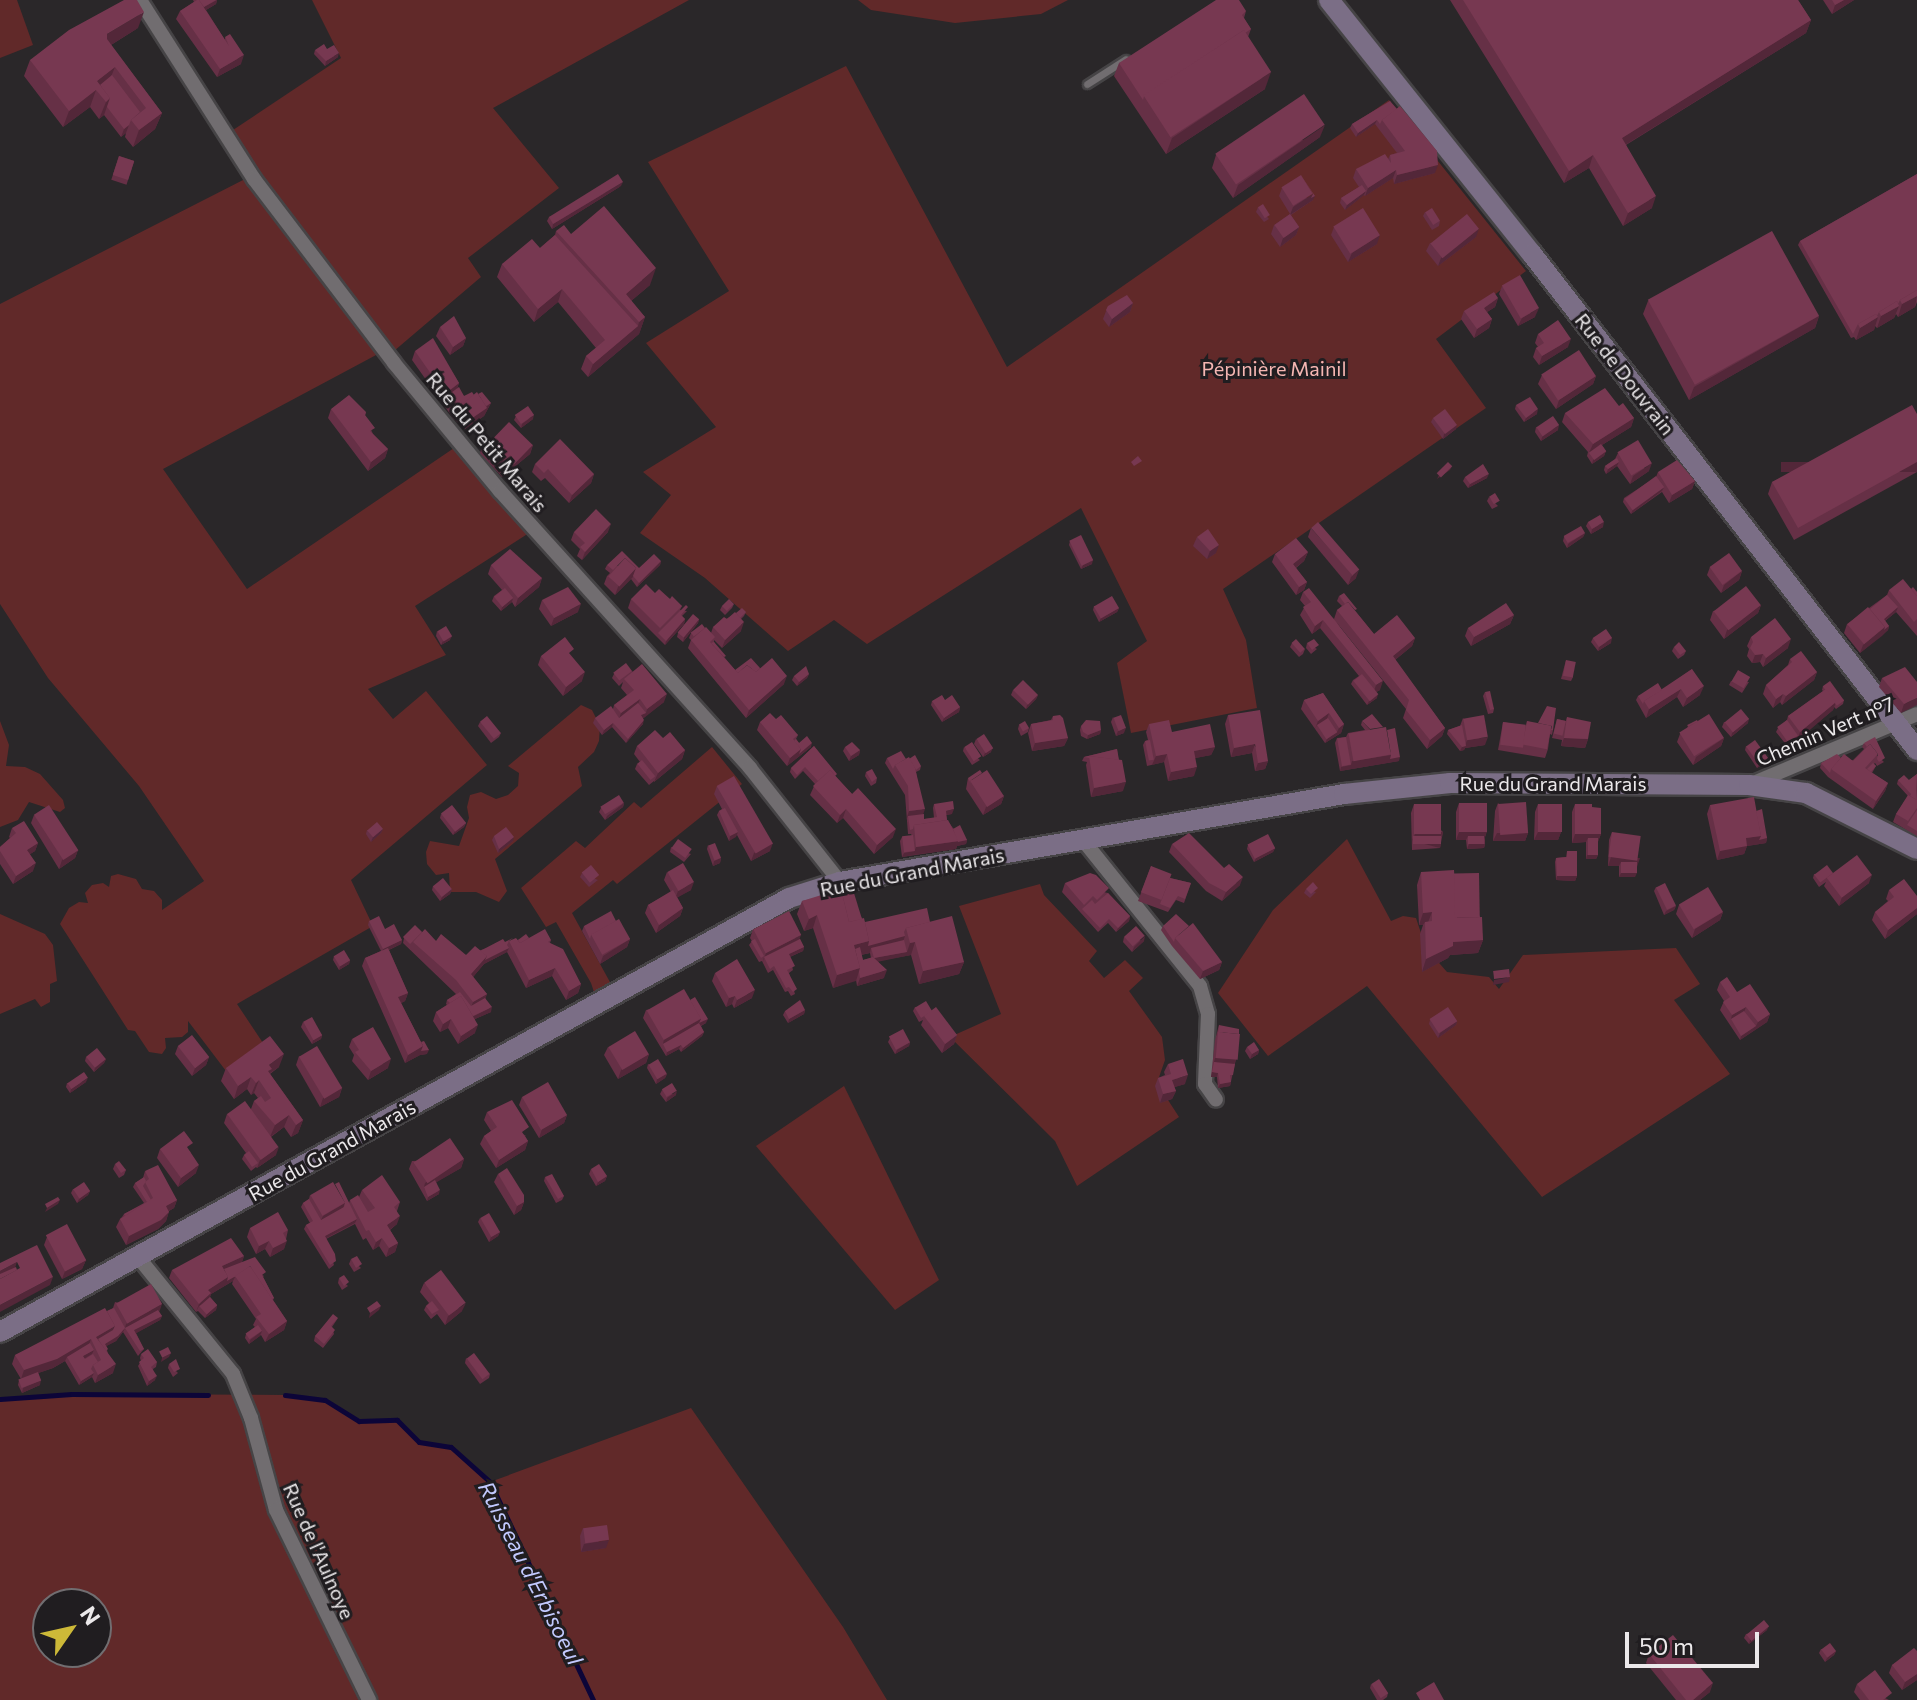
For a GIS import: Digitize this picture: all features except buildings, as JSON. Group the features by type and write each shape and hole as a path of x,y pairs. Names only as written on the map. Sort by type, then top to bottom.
{"street":[{"name":"Rue du Petit Marais","path":"140,0 254,179 394,363 500,491 732,746 840,882"},
{"name":"Rue de Douvrain","path":"1329,0 1532,254 1917,750"},
{"name":"Chemin Vert n°7","path":"1749,785 1917,714"},
{"name":"Rue du Grand Marais","path":"0,1332 789,898 840,882 1344,794 1450,783 1749,785 1806,793 1917,849"},
{"path":"1083,840 1200,986 1208,1014 1205,1084 1216,1100"},
{"name":"Rue de l'Aulnoye","path":"138,1257 233,1374 251,1418 276,1510 369,1700"}],"lane":[{"path":"1087,84 1140,51"}],"green space":[{"path":"0,0 17,0 33,45 0,58"},
{"path":"312,0 689,0 493,108 559,188 468,258 481,277 394,351 230,132 341,58"},
{"path":"858,0 1068,0 1041,14 955,23 871,10"},
{"name":"Pépinière Mainil","path":"846,66 1007,367 1389,100 1526,271 1436,339 1486,408 1223,589 1246,640 1257,708 1131,733 1117,663 1147,641 1081,508 867,644 834,620 788,651 705,578 640,533 671,495 643,472 716,427 646,343 729,291 648,162"},
{"path":"247,178 378,354 163,469 247,589 454,448 529,533 415,606 446,655 368,689 393,719 426,691 487,765 351,880 373,926 237,1004 263,1043 226,1071 188,1021 188,1032 182,1037 165,1038 166,1048 162,1054 149,1052 135,1031 128,1030 60,924 69,908 79,902 88,903 85,893 92,885 103,883 109,887 111,876 118,874 136,879 142,889 154,891 162,900 162,910 204,881 139,786 48,678 0,604 0,304"},
{"path":"581,705 592,710 600,726 594,752 578,767 582,786 495,859 507,891 499,902 476,892 450,892 449,873 436,875 427,864 426,852 430,841 459,846 469,818 467,807 470,795 481,792 496,799 508,795 518,786 519,773 508,766"},
{"path":"0,721 9,745 6,766 25,767 40,774 63,800 65,808 60,812 29,802 18,820 0,827"},
{"path":"712,747 742,784 617,884 613,880 572,913 616,993 598,1004 591,983 556,922 546,927 521,888 576,841 585,848 634,802 641,808"},
{"path":"1347,839 1391,921 1403,916 1416,918 1426,948 1447,972 1489,977 1499,989 1523,955 1676,948 1700,984 1674,1000 1730,1074 1542,1197 1367,986 1268,1056 1218,993 1273,910"},
{"path":"1040,884 1044,895 1097,951 1089,961 1104,978 1125,960 1143,978 1129,991 1162,1037 1165,1060 1157,1083 1179,1117 1077,1186 1055,1141 950,1037 1001,1014 959,906"},
{"path":"0,914 45,934 53,945 57,981 50,984 50,1002 41,1007 35,999 0,1014"},
{"path":"844,1086 939,1280 895,1310 756,1146"},
{"path":"72,1394 285,1395 325,1400 358,1421 397,1420 419,1442 451,1447 490,1482 691,1408 843,1627 887,1700 0,1700 0,1399"}],"waterway":[{"name":"Ruisseau d'Erbisoeul","path":"0,1399 72,1394 208,1395"},
{"name":"Ruisseau d'Erbisoeul","path":"285,1395 325,1400 359,1421 397,1420 419,1442 451,1447 490,1482 593,1700"}]}
